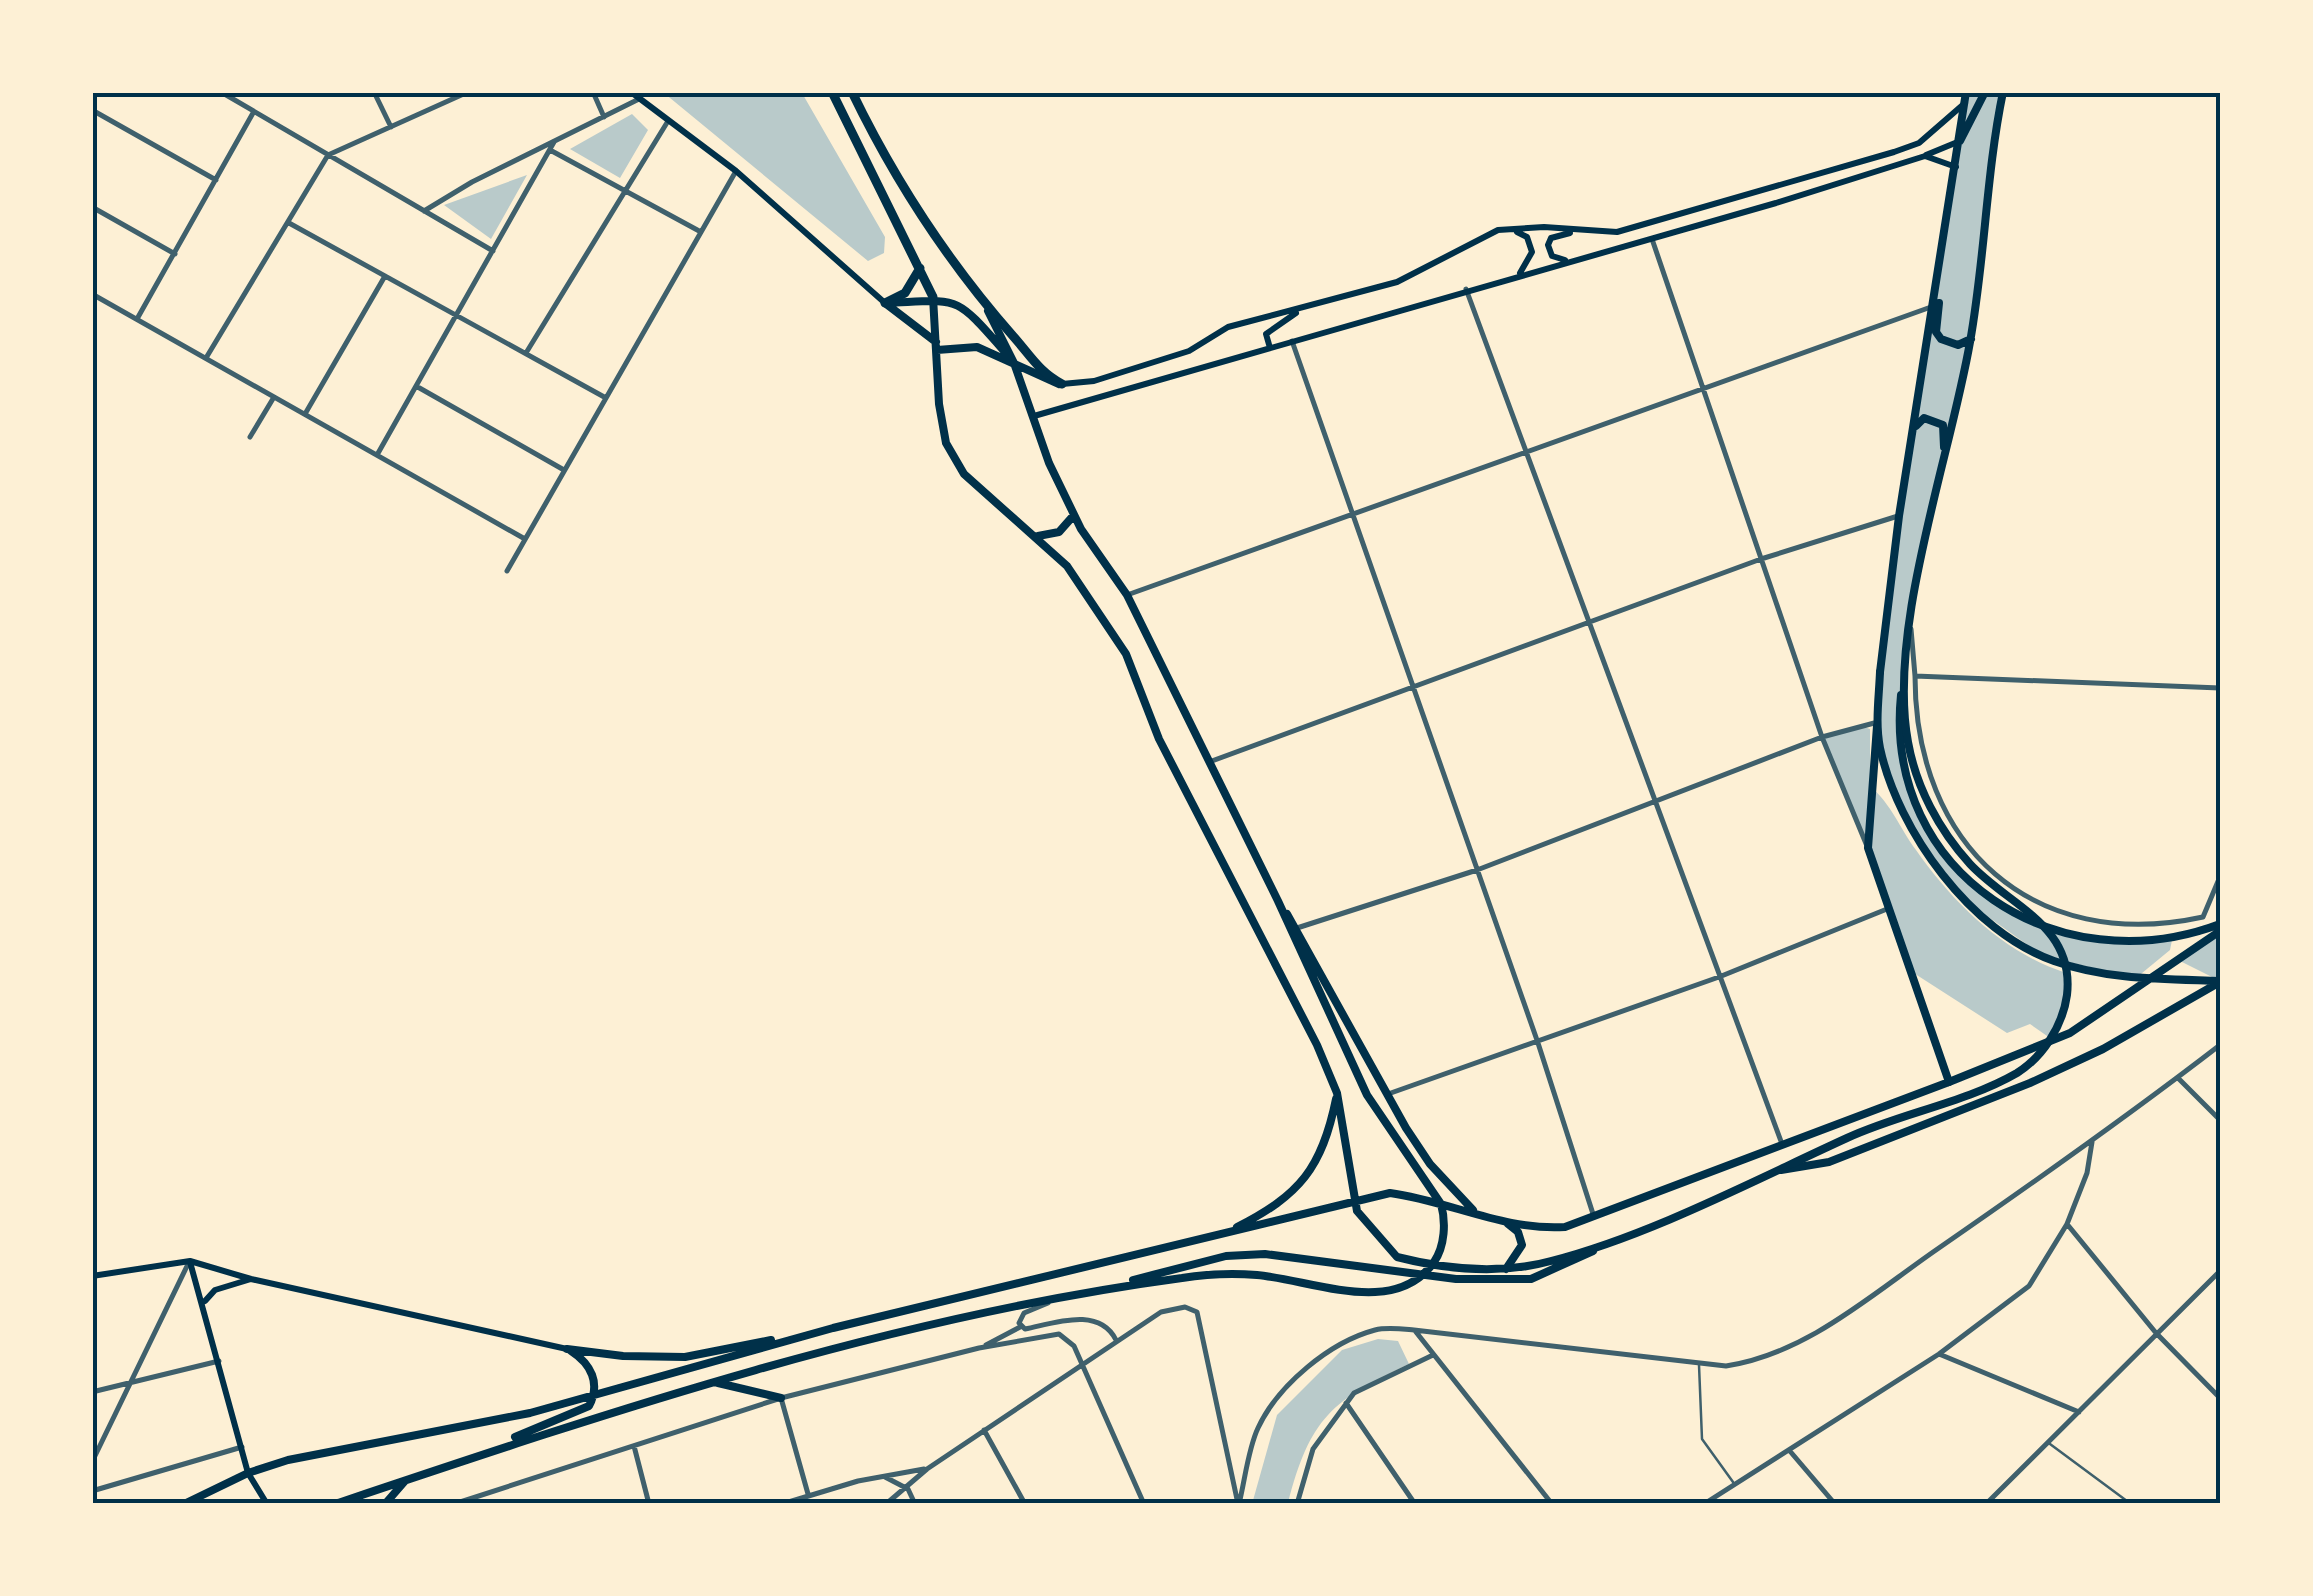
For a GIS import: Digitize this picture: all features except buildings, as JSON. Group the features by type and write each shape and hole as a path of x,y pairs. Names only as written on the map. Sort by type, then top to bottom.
{"highway":[{"path":"832,92 933,297"},
{"path":"852,92 913,206 987,310 1044,375 1062,384"},
{"path":"884,303 904,293 920,268"}],"main road":[{"path":"632,92 736,171 937,346 977,346 1062,384 1130,370 1189,351 1228,327 1397,282 1480,236 1544,226 1617,232 1919,144 1966,98"},
{"path":"1034,416 1651,236 1776,204 1925,156 1960,140 1984,92"},
{"path":"2003,92 1971,339 1910,624 1899,717 1905,775 1929,833 1974,889 2027,920 2095,939 2150,942 2220,928"},
{"path":"1949,1082 1868,848 1880,672 1899,516 1966,98"},
{"path":"1925,156 1956,167"},
{"path":"1771,186 1776,204"},
{"path":"1512,230 1527,237 1532,252 1527,266 1515,277"},
{"path":"1566,261 1552,256 1552,238 1586,232"},
{"path":"1942,258 1936,332 1956,344 1971,339"},
{"path":"884,303 933,297 968,311 1014,363"},
{"path":"933,297 938,404 946,443 964,474 1067,566 1126,654 1159,739 1286,982 1337,1093 1357,1211 1397,1257 1452,1268 1506,1269 1551,1262 1781,1170 1850,1136 2016,1074 2034,1060 2056,1027 2066,996 2066,969 2058,944 2043,921 1990,884 1968,862 1935,817 1914,764 1906,726 1904,674"},
{"path":"987,310 1014,363 1049,463 1074,515 1127,595 1278,901 1350,1062 1406,1156 1434,1193 1444,1217 1440,1254 1408,1286 1363,1292 1236,1274 1099,1289"},
{"path":"1271,349 1266,334 1301,310"},
{"path":"1913,434 1924,418 1943,425 1941,482"},
{"path":"1034,534 1051,536 1074,515"},
{"path":"1878,724 1890,778 1915,834 1963,899 2042,956 2097,972 2220,982"},
{"path":"1278,901 1430,1164 1476,1213"},
{"path":"184,1504 248,1473 358,1444 530,1413 834,1328 1390,1192 1432,1199 1536,1229 1565,1227 1949,1082 2070,1032 2220,928"},
{"path":"1781,1170 1829,1162 2030,1083 2103,1050 2220,982"},
{"path":"1224,1234 1297,1189 1318,1161 1337,1093"},
{"path":"1506,1269 1522,1246 1518,1232 1507,1223"},
{"path":"444,1464 836,1347 1099,1289 1226,1256 1264,1254 1456,1279 1531,1278 1555,1271 1618,1237"},
{"path":"92,1276 190,1261 252,1279 568,1349 623,1356 685,1357 834,1328"},
{"path":"190,1261 248,1473 267,1504"},
{"path":"204,1302 215,1290 252,1279"},
{"path":"335,1504 579,1414 594,1394 592,1373 568,1349"},
{"path":"714,1382 781,1398"},
{"path":"385,1504 407,1480"}],"street":[{"path":"220,92 493,252"},
{"path":"374,92 390,127"},
{"path":"206,358 328,155 468,92"},
{"path":"593,92 604,117"},
{"path":"424,211 472,182 639,100"},
{"path":"92,110 216,180"},
{"path":"138,320 254,112"},
{"path":"526,354 668,120"},
{"path":"378,456 554,142"},
{"path":"550,150 701,232"},
{"path":"507,571 736,171"},
{"path":"92,207 174,254"},
{"path":"288,222 606,398"},
{"path":"1651,236 1822,737 1868,848"},
{"path":"305,414 385,276"},
{"path":"1466,289 1782,1144"},
{"path":"92,294 525,539"},
{"path":"1127,595 1704,385 1934,306"},
{"path":"1292,341 1538,1042 1594,1217"},
{"path":"416,386 564,470"},
{"path":"250,437 274,397"},
{"path":"1209,762 1412,691 1761,559 1899,516"},
{"path":"1910,624 1923,755 1943,808 1981,860 2019,892 2047,909 2084,922 2156,928 2203,917 2220,879 2220,799"},
{"path":"1916,676 2220,688"},
{"path":"1297,928 1476,870 1822,737 1878,724"},
{"path":"1388,1094 1719,977 1887,909"},
{"path":"1239,1504 1257,1430 1298,1378 1325,1354 1358,1336 1380,1328 1414,1330 1726,1366 1752,1362 1812,1336 2092,1142 2220,1045"},
{"path":"2178,1078 2220,1120"},
{"path":"1708,1503 1939,1354 2029,1286 2067,1224 2087,1174 2092,1142"},
{"path":"2067,1224 2156,1334 2220,1398"},
{"path":"92,1462 190,1261"},
{"path":"1986,1504 2220,1271"},
{"path":"1022,1326 1024,1313 1064,1296"},
{"path":"886,1504 908,1489 927,1468 1116,1340 1161,1312 1184,1306 1198,1312 1239,1504"},
{"path":"1022,1326 1025,1329 1077,1319 1098,1321 1111,1329 1116,1340"},
{"path":"1068,1340 1070,1325 1077,1319"},
{"path":"979,1348 1022,1326"},
{"path":"1414,1330 1552,1504"},
{"path":"454,1504 781,1398 979,1348 1060,1334 1082,1363 1144,1504"},
{"path":"1939,1354 2080,1413"},
{"path":"1297,1504 1313,1449 1354,1393 1433,1355"},
{"path":"92,1392 131,1386 219,1362"},
{"path":"781,1398 808,1494"},
{"path":"1346,1403 1415,1504"},
{"path":"984,1430 1025,1504"},
{"path":"634,1446 649,1504"},
{"path":"92,1491 242,1448"},
{"path":"1790,1450 1835,1504"},
{"path":"782,1504 808,1494 927,1468"},
{"path":"884,1476 908,1489 915,1504"},
{"path":"480,1494 482,1504"}],"lane":[{"path":"1700,1363 1702,1439 1734,1483"},
{"path":"2050,1444 2131,1504"}],"shaded area":[{"path":"664,93 802,93 885,237 884,253 868,261"},
{"path":"1966,93 2003,93 1971,339 1910,624 1899,734 1917,808 1949,859 1975,889 2005,910 2079,936 2172,940 2170,950 2136,978 2043,956 1963,899 1926,854 1889,779 1877,726 1899,516"},
{"path":"632,114 648,130 620,178 570,149"},
{"path":"527,175 491,239 444,205"},
{"path":"1870,729 1870,786 1946,889 2001,939 2066,973 2067,996 2050,1038 2030,1024 2007,1033 1909,970 1868,848 1822,737"},
{"path":"2220,931 2220,981 2176,959"},
{"path":"1378,1339 1398,1341 1409,1364 1361,1389 1328,1415 1305,1450 1288,1503 1252,1504 1277,1415 1342,1350"}]}
